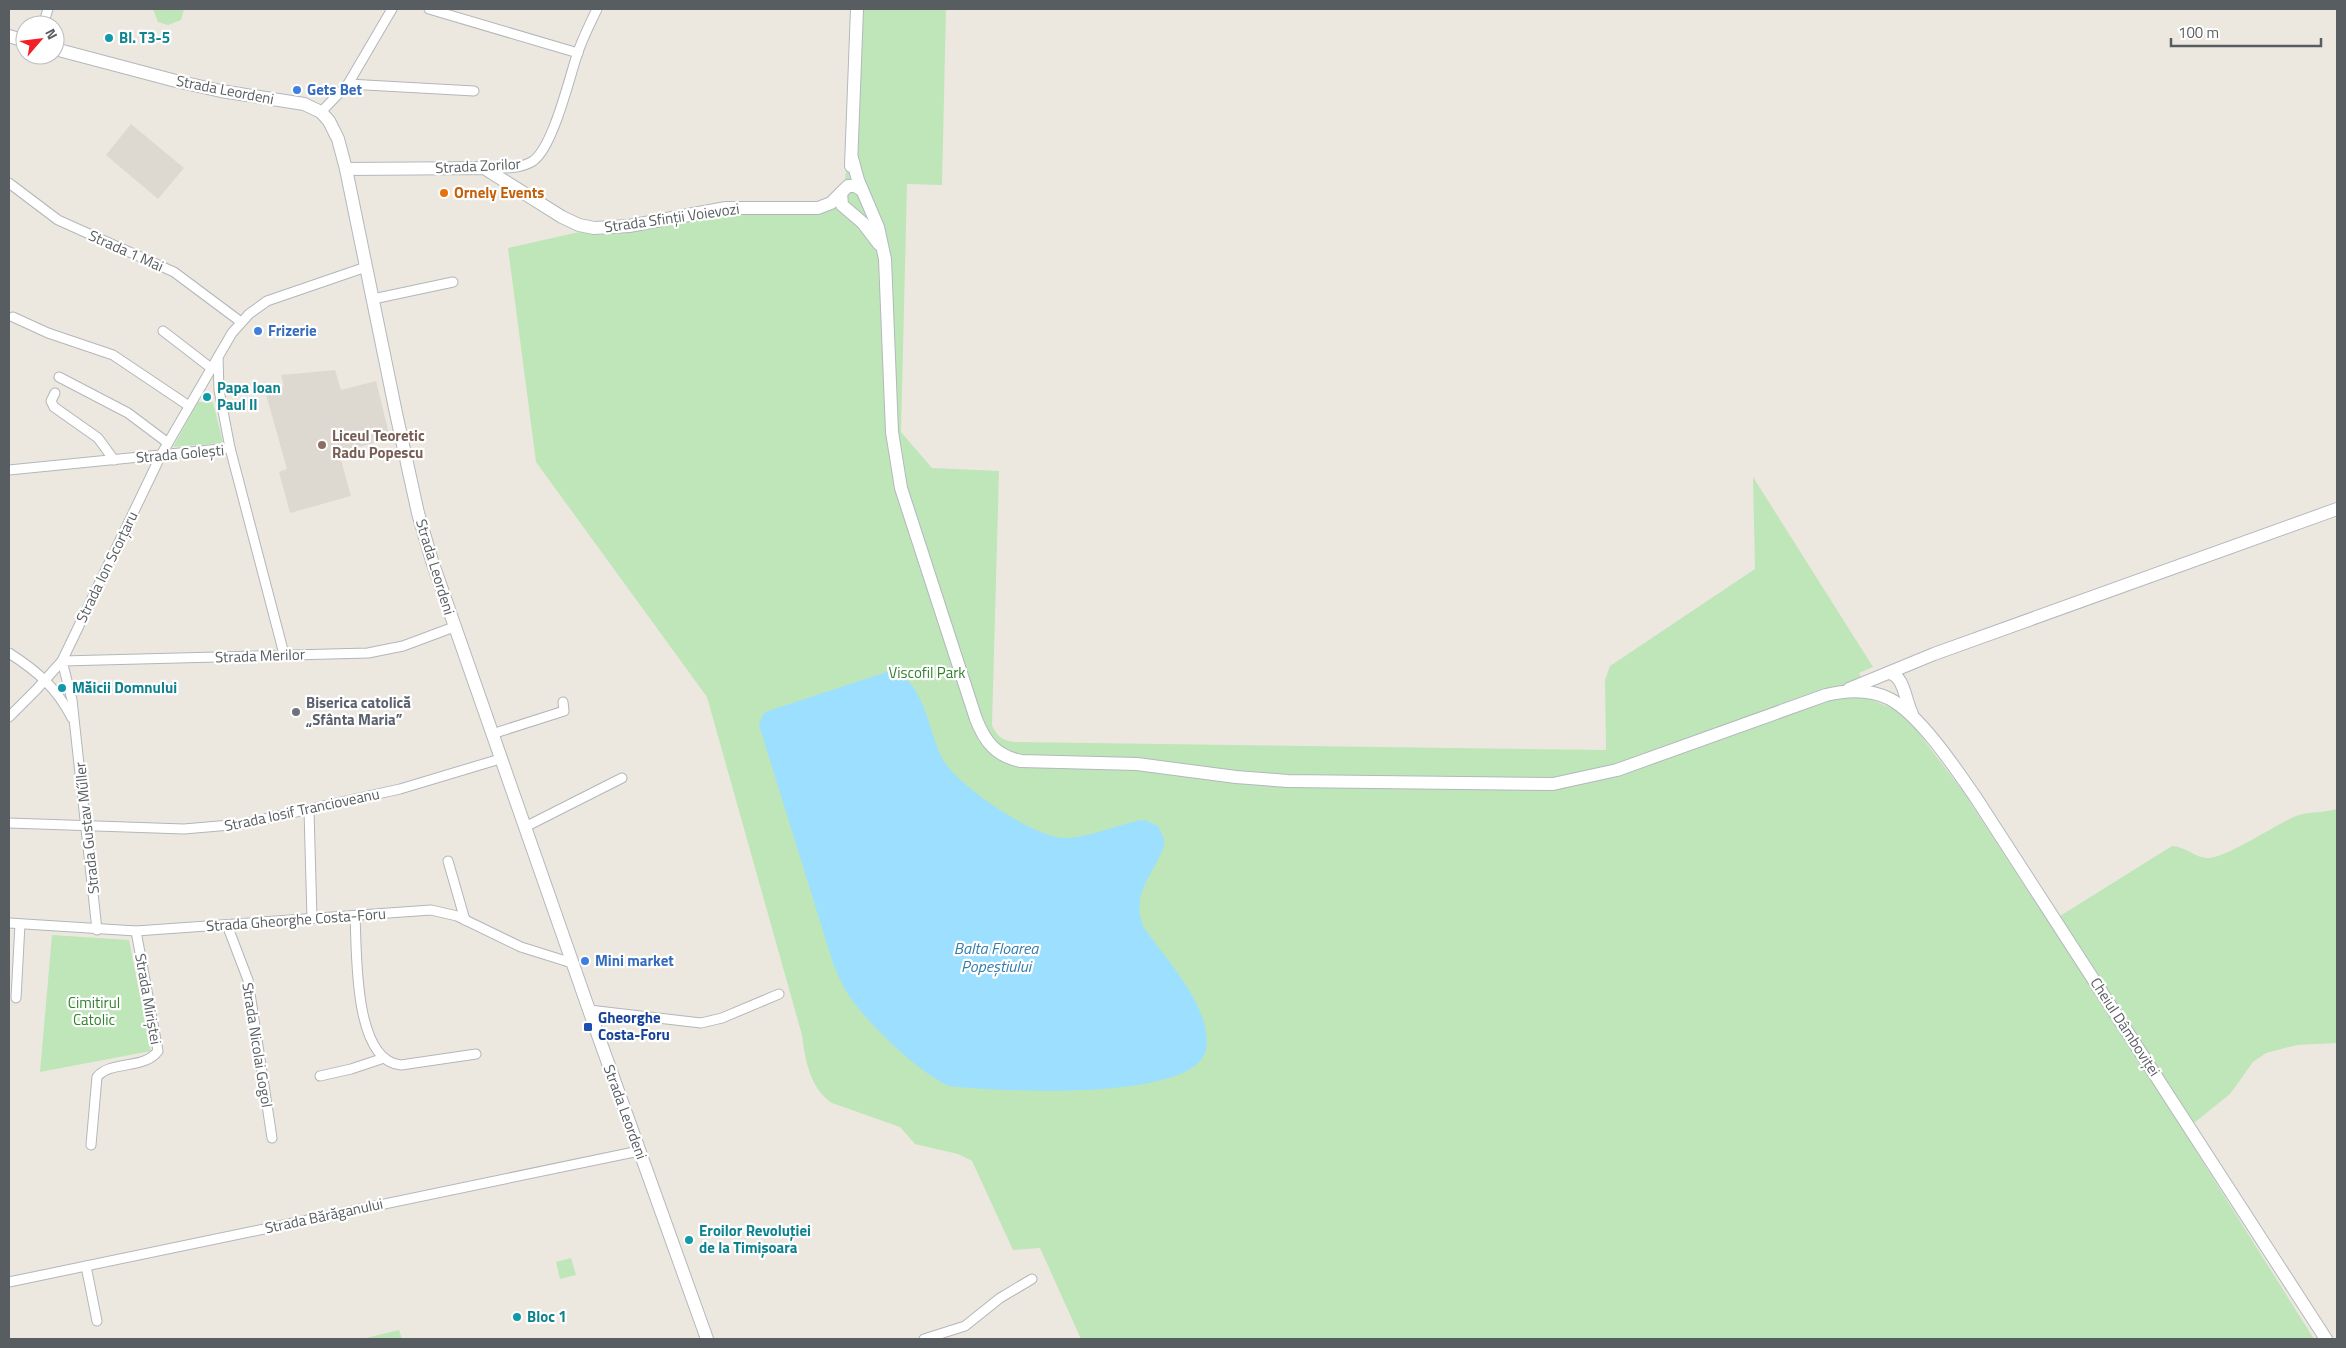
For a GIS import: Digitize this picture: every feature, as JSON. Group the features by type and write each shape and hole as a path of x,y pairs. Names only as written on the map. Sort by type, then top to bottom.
{"street":[{"path":"322,112 348,84 392,9"},
{"path":"429,9 578,52"},
{"name":"Strada Zorilor","path":"346,169 484,168 520,166 533,161 542,152 552,131 578,52 597,9"},
{"path":"857,9 852,158 850,175 842,191 840,201 846,209 863,223 883,250"},
{"name":"Strada Leordeni","path":"65,52 221,91 304,104 322,112 334,129 346,169 420,520 500,759 707,1339"},
{"path":"348,84 474,91"},
{"path":"852,158 863,192 878,227 883,250 887,287 892,432 900,488 980,728 988,743 1006,757 1029,761 1137,764 1236,777 1288,780 1553,784 1617,770 1807,701 1845,691 1925,658 2337,509"},
{"name":"Strada Sfinții Voievozi","path":"484,168 562,217 579,225 594,228 629,226 726,208 846,209"},
{"name":"Strada 1 Mai","path":"9,183 58,220 174,272 241,322"},
{"path":"818,208 831,203 842,191 852,185 863,192"},
{"path":"846,209 860,209 864,202 863,192"},
{"name":"Strada Ion Scorțaru","path":"9,717 62,661 161,455 218,356 241,322 257,308 277,297 366,266"},
{"path":"372,299 453,282"},
{"path":"13,316 31,326 113,355 189,406"},
{"path":"163,331 211,368"},
{"path":"218,356 219,390 230,448"},
{"path":"59,377 128,412 168,443"},
{"path":"55,393 52,401 56,409 98,438 114,460"},
{"name":"Strada Golești","path":"9,470 230,448 284,654"},
{"name":"Strada Merilor","path":"62,661 117,661 382,652 454,626"},
{"name":"Strada Gustav Műller","path":"9,653 46,680 63,701 76,726"},
{"path":"1845,691 1885,697 1897,696 1910,670 1925,658"},
{"name":"Strada Gustav Műller","path":"62,661 70,689 76,726 97,930"},
{"path":"1885,675 1896,675 1915,720"},
{"path":"1885,675 1877,685 1885,697 1915,720"},
{"path":"492,734 564,711 563,702"},
{"name":"Cheiul Dâmboviței","path":"1915,720 1976,798 2326,1339"},
{"name":"Strada Iosif Trancioveanu","path":"9,823 214,828 309,810 400,789 500,759"},
{"path":"525,827 622,778"},
{"path":"309,810 312,919"},
{"path":"448,861 465,920"},
{"name":"Strada Gheorghe Costa-Foru","path":"9,923 136,931 431,910 450,913 521,947 572,963"},
{"path":"355,916 363,1018 373,1042 384,1058 393,1065 401,1065 476,1054"},
{"path":"16,998 20,924"},
{"name":"Strada Nicolai Gogol","path":"227,925 248,980 272,1138"},
{"name":"Strada Miriștei","path":"91,1145 96,1077 106,1070 149,1059 158,1051 136,931"},
{"path":"589,1010 701,1023 722,1018 779,994"},
{"path":"320,1076 384,1058"},
{"name":"Strada Bărăganului","path":"9,1282 640,1151"},
{"path":"86,1266 97,1321"},
{"path":"924,1339 965,1326 1000,1298 1032,1279"}],"shaded area":[{"path":"131,124 184,168 158,199 106,155"},
{"name":"Liceul Teoretic Radu Popescu","path":"335,370 341,390 376,381 390,438 339,453 351,496 290,513 279,472 287,469 265,391 284,386 281,375"}],"green space":[{"path":"153,9 184,9 181,20 168,25 158,22"},
{"name":"Viscofil Park","path":"863,9 946,9 942,185 907,184 901,432 932,468 999,471 992,725 998,735 1007,741 1016,742 1606,750 1605,680 1610,666 1755,569 1753,477 1873,667 1859,673 1872,700 1894,709 1914,727 1962,790 2154,1084 2314,1339 1081,1339 1040,1248 1013,1250 972,1161 958,1154 915,1144 900,1127 832,1103 818,1090 807,1063 802,1035 707,697 536,462 508,248 579,232 599,235 684,218 827,201 844,183 850,152 858,153"},
{"path":"198,402 213,402 223,443 173,447"},
{"path":"2337,809 2337,1043 2297,1045 2266,1053 2253,1062 2230,1094 2194,1123 2060,916 2172,846 2203,857 2216,857 2296,816"},
{"name":"Cimitirul Catolic","path":"52,935 129,940 151,1051 40,1072"},
{"path":"571,1258 576,1275 560,1279 556,1262"},
{"path":"399,1330 402,1339 362,1339"}],"water":[{"name":"Balta Floarea Popeștiului","path":"887,672 900,675 910,683 918,694 945,763 966,785 1016,820 1033,829 1062,838 1090,834 1145,820 1158,826 1164,839 1164,846 1141,893 1140,914 1143,926 1185,984 1195,1000 1202,1017 1206,1033 1206,1049 1194,1066 1168,1078 1132,1086 1090,1090 1006,1090 949,1086 937,1080 910,1060 871,1023 852,1000 841,982 833,963 759,725 763,714 768,711"}],"place":[{"name":"Bl. T3-5","path":"109,38"},
{"name":"Gets Bet","path":"297,90"},
{"name":"Ornely Events","path":"444,193"},
{"name":"Frizerie","path":"258,331"},
{"name":"Papa Ioan Paul II","path":"207,397"},
{"name":"Liceul Teoretic Radu Popescu","path":"322,445"},
{"name":"Măicii Domnului","path":"62,688"},
{"name":"Biserica catolică „Sfânta Maria”","path":"296,712"},
{"name":"Mini market","path":"585,961"},
{"name":"Gheorghe Costa-Foru","path":"588,1027"},
{"name":"Eroilor Revoluției de la Timișoara","path":"689,1240"},
{"name":"Bloc 1","path":"517,1317"}]}
